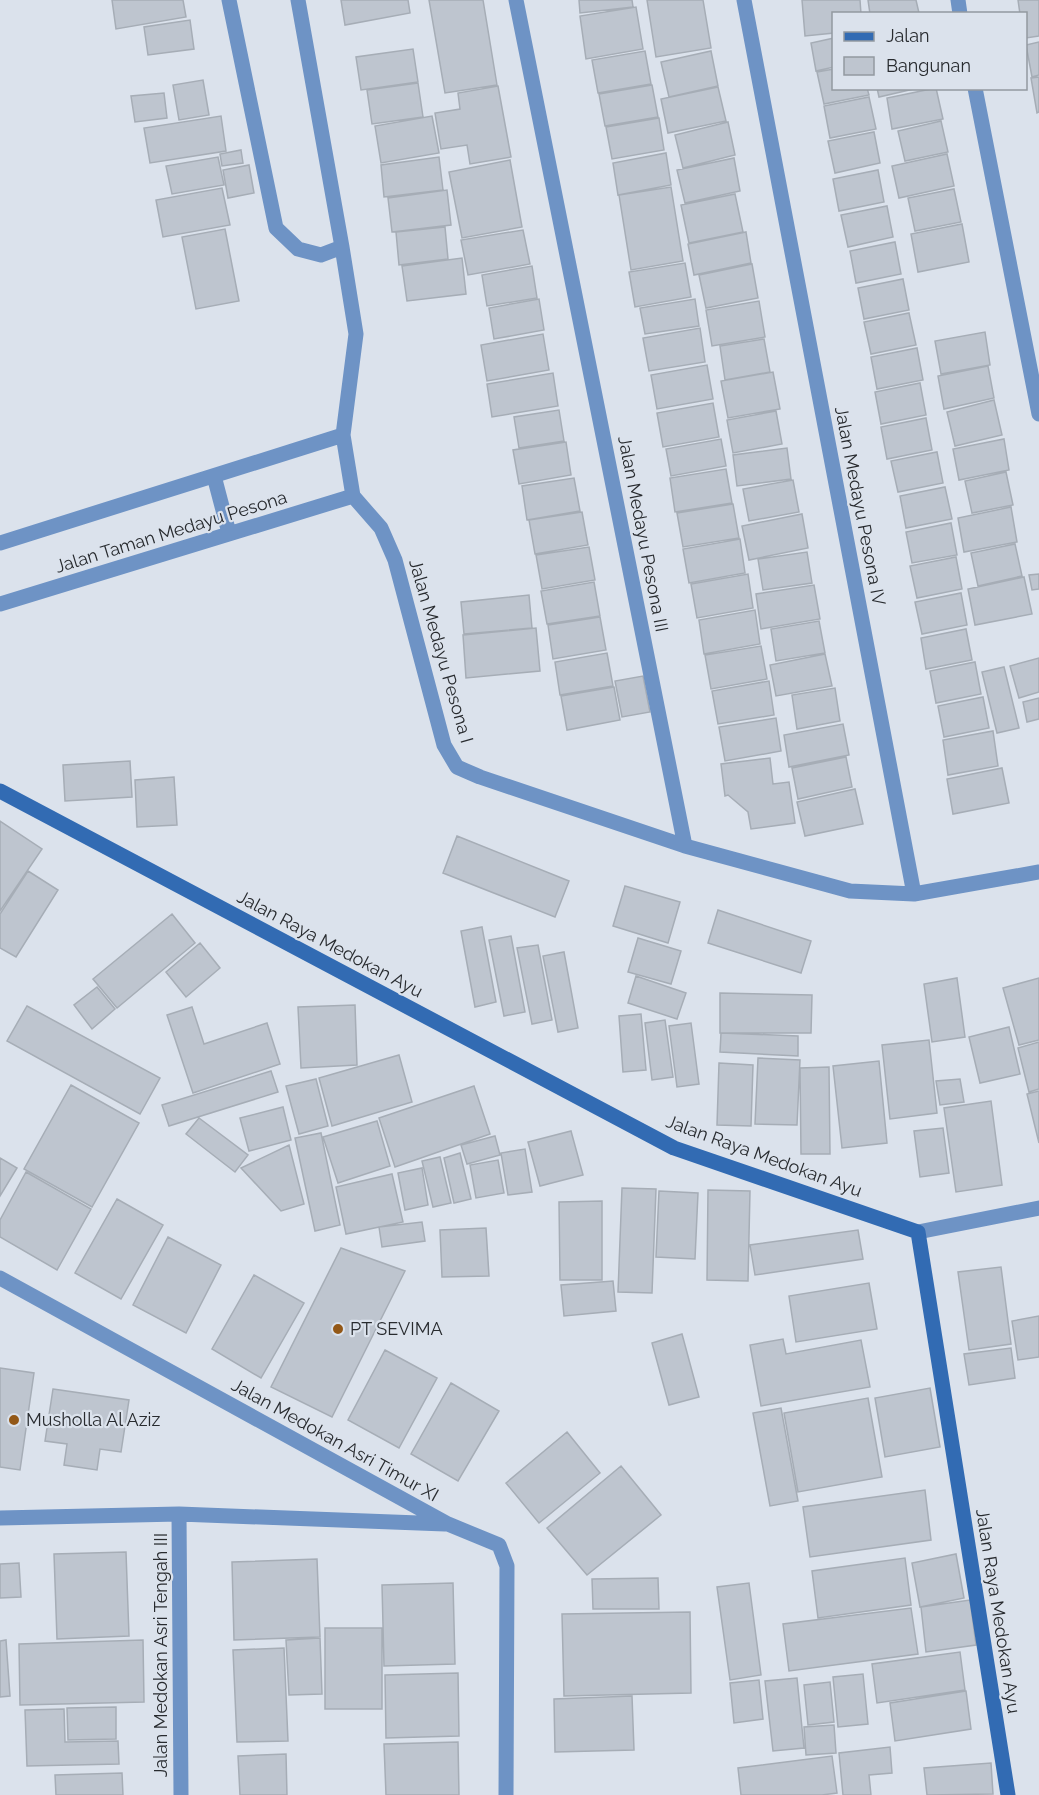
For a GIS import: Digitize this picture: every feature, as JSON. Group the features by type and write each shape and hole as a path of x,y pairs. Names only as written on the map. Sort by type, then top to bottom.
{"street":[{"path":"229,0 276,228 298,249 321,255 342,246"},
{"path":"298,0 356,334 343,435 353,496"},
{"name":"Jalan Medayu Pesona III","path":"516,0 685,846"},
{"name":"Jalan Medayu Pesona IV","path":"744,0 914,894"},
{"path":"975,90 1039,414"},
{"path":"0,543 343,435"},
{"path":"214,476 229,533"},
{"name":"Jalan Medayu Pesona I","path":"353,496 381,528 395,560 444,745 458,767 480,777 685,846"},
{"name":"Jalan Taman Medayu Pesona","path":"0,604 353,496"},
{"name":"Jalan Raya Medokan Ayu","path":"0,791 674,1148 918,1232 1008,1795"},
{"path":"685,846 850,891 914,894 1039,872"},
{"path":"918,1232 1039,1208"},
{"name":"Jalan Medokan Asri Timur XI","path":"0,1278 448,1524"},
{"name":"Jalan Medokan Asri Timur XI","path":"0,1518 179,1514 448,1524"},
{"name":"Jalan Medokan Asri Tengah III","path":"179,1514 181,1795"},
{"path":"448,1524 499,1545 507,1566 506,1795"}],"building":[{"path":"112,0 183,0 186,17 116,29"},
{"path":"341,0 408,0 410,13 345,25"},
{"path":"429,0 483,0 497,85 445,93"},
{"path":"579,0 632,0 633,7 580,13"},
{"path":"647,0 703,0 711,48 656,57"},
{"path":"802,0 860,0 861,12 832,12 832,33 805,36"},
{"path":"868,0 916,0 919,12 870,12"},
{"path":"1018,0 1039,0 1039,36 1027,38 1027,12 1020,12"},
{"path":"636,7 643,49 586,59 580,16"},
{"path":"190,20 194,49 148,55 144,27"},
{"path":"832,38 832,67 816,71 811,43"},
{"path":"1039,42 1039,75 1032,77 1027,50 1027,45"},
{"path":"413,49 418,82 361,90 356,57"},
{"path":"645,51 651,84 598,93 592,60"},
{"path":"711,51 718,86 669,97 661,62"},
{"path":"832,69 832,90 868,90 869,95 824,104 817,72"},
{"path":"1039,77 1039,112 1037,113 1031,78"},
{"path":"203,80 209,115 179,120 173,85"},
{"path":"418,83 423,117 372,124 367,90"},
{"path":"652,85 658,117 605,126 599,94"},
{"path":"498,86 511,157 470,164 467,145 441,149 435,113 460,109 458,93"},
{"path":"718,87 726,121 668,133 661,99"},
{"path":"877,90 909,90 879,97"},
{"path":"936,90 943,119 892,129 887,98"},
{"path":"164,93 167,118 135,122 131,96"},
{"path":"869,97 876,129 830,138 824,106"},
{"path":"221,116 226,151 150,163 144,128"},
{"path":"432,116 439,153 381,163 375,126"},
{"path":"659,118 664,150 612,159 606,127"},
{"path":"941,121 948,152 905,161 898,131"},
{"path":"728,122 735,155 683,168 675,135"},
{"path":"874,132 880,163 835,173 828,141"},
{"path":"241,150 243,163 222,166 220,154"},
{"path":"666,153 671,185 618,195 613,163"},
{"path":"947,154 954,186 899,198 892,166"},
{"path":"218,157 224,185 172,194 166,166"},
{"path":"439,157 443,190 384,197 381,165"},
{"path":"734,158 740,191 685,203 677,170"},
{"path":"510,160 522,227 462,238 449,172"},
{"path":"249,165 254,193 228,198 223,170"},
{"path":"878,170 884,202 839,211 833,179"},
{"path":"671,187 683,261 631,270 619,195"},
{"path":"222,188 230,225 163,237 156,200"},
{"path":"954,189 961,222 915,231 908,198"},
{"path":"447,190 451,225 392,232 388,198"},
{"path":"735,194 743,232 689,243 681,205"},
{"path":"887,206 893,237 848,247 841,215"},
{"path":"962,224 969,262 918,272 911,234"},
{"path":"445,227 448,259 399,265 396,232"},
{"path":"225,229 239,301 196,309 182,237"},
{"path":"523,230 530,264 468,275 461,240"},
{"path":"746,232 751,263 694,275 688,244"},
{"path":"895,242 901,274 856,283 850,251"},
{"path":"462,258 466,294 407,301 402,266"},
{"path":"685,263 691,297 635,307 629,272"},
{"path":"752,264 758,298 706,308 699,275"},
{"path":"532,266 537,298 487,306 482,275"},
{"path":"903,279 909,310 864,319 858,288"},
{"path":"539,299 544,330 494,339 489,308"},
{"path":"695,299 699,326 645,334 640,308"},
{"path":"759,301 765,337 712,346 706,310"},
{"path":"909,313 916,345 871,354 864,322"},
{"path":"700,328 705,362 649,371 643,338"},
{"path":"985,332 990,365 941,374 935,341"},
{"path":"543,334 549,370 487,381 481,345"},
{"path":"764,339 770,372 725,380 720,346"},
{"path":"917,348 923,380 877,389 871,357"},
{"path":"707,365 713,399 657,409 651,375"},
{"path":"988,366 994,398 944,409 938,376"},
{"path":"773,372 780,409 728,418 721,381"},
{"path":"553,373 558,406 492,417 487,384"},
{"path":"920,383 926,415 881,424 875,392"},
{"path":"994,400 1002,435 955,446 947,412"},
{"path":"713,403 719,437 663,447 657,413"},
{"path":"559,410 564,441 519,448 514,417"},
{"path":"776,411 782,444 733,453 727,420"},
{"path":"926,418 932,450 887,459 881,427"},
{"path":"721,439 726,466 671,476 666,449"},
{"path":"1004,439 1009,470 959,480 953,449"},
{"path":"566,442 571,475 519,484 513,450"},
{"path":"787,448 791,479 737,486 733,455"},
{"path":"937,452 943,483 898,492 891,461"},
{"path":"726,469 732,503 675,512 670,478"},
{"path":"1006,472 1013,505 972,513 965,481"},
{"path":"574,478 580,511 527,520 522,486"},
{"path":"793,480 799,512 749,521 743,489"},
{"path":"945,487 952,519 906,528 900,496"},
{"path":"733,504 739,538 683,547 677,513"},
{"path":"1011,507 1017,542 964,552 958,518"},
{"path":"582,512 588,545 535,554 529,520"},
{"path":"802,514 808,548 749,560 742,526"},
{"path":"951,523 957,555 912,563 906,532"},
{"path":"740,539 745,573 689,583 683,549"},
{"path":"1015,544 1022,576 978,586 971,553"},
{"path":"589,547 595,580 542,589 536,555"},
{"path":"807,552 812,583 763,590 758,559"},
{"path":"956,557 962,589 917,598 910,566"},
{"path":"748,574 753,608 697,618 691,584"},
{"path":"1039,574 1039,589 1032,590 1029,575"},
{"path":"1024,577 1032,614 975,625 968,589"},
{"path":"594,582 600,616 547,624 541,591"},
{"path":"814,585 820,619 761,629 756,594"},
{"path":"961,593 967,625 922,634 915,602"},
{"path":"529,595 532,628 464,634 461,602"},
{"path":"755,610 760,644 704,654 699,620"},
{"path":"600,617 606,650 553,659 548,625"},
{"path":"819,621 825,653 776,661 771,629"},
{"path":"536,628 540,671 466,678 463,635"},
{"path":"966,629 972,660 926,669 921,638"},
{"path":"761,646 767,679 711,689 705,655"},
{"path":"607,653 613,686 560,695 555,662"},
{"path":"825,654 832,686 776,696 770,665"},
{"path":"1039,658 1039,692 1019,698 1010,666"},
{"path":"975,662 981,694 936,703 930,671"},
{"path":"1004,667 1019,728 997,733 982,672"},
{"path":"643,676 650,712 622,717 615,681"},
{"path":"769,681 774,715 718,724 712,691"},
{"path":"614,687 620,720 567,730 561,696"},
{"path":"835,688 840,721 797,729 792,695"},
{"path":"983,697 989,728 944,737 938,706"},
{"path":"1039,698 1039,719 1027,722 1023,702"},
{"path":"776,718 781,751 725,761 719,727"},
{"path":"843,724 849,755 789,767 784,735"},
{"path":"993,731 998,766 948,775 943,740"},
{"path":"846,757 852,787 798,799 792,768"},
{"path":"770,758 773,784 789,782 795,823 751,829 748,812 728,795 725,796 721,764"},
{"path":"130,761 132,797 65,801 63,765"},
{"path":"1002,768 1009,803 953,814 947,779"},
{"path":"174,777 177,825 137,827 135,780"},
{"path":"855,789 863,824 805,836 797,802"},
{"path":"0,821 42,849 0,911"},
{"path":"457,836 569,881 555,917 443,873"},
{"path":"28,871 58,890 16,957 0,948 0,914"},
{"path":"625,886 680,902 668,943 613,926"},
{"path":"718,910 811,941 801,973 708,943"},
{"path":"172,914 195,943 117,1008 93,979"},
{"path":"482,927 496,1002 475,1007 461,931"},
{"path":"511,936 525,1012 504,1016 489,940"},
{"path":"638,938 681,951 671,984 628,972"},
{"path":"200,943 220,968 186,997 166,972"},
{"path":"538,945 552,1020 532,1024 517,948"},
{"path":"564,952 578,1028 558,1032 543,956"},
{"path":"636,976 686,993 677,1019 628,1003"},
{"path":"957,978 965,1037 932,1042 924,984"},
{"path":"1039,978 1039,1040 1019,1045 1003,988"},
{"path":"97,987 115,1009 92,1029 74,1005"},
{"path":"720,993 812,995 811,1033 720,1033"},
{"path":"355,1005 357,1065 301,1068 298,1007"},
{"path":"27,1006 160,1078 140,1114 7,1041"},
{"path":"192,1007 204,1044 267,1023 280,1064 193,1093 167,1015"},
{"path":"641,1014 646,1070 623,1072 619,1016"},
{"path":"665,1020 673,1077 652,1080 645,1023"},
{"path":"691,1023 699,1084 677,1087 669,1026"},
{"path":"1009,1027 1020,1074 980,1083 969,1037"},
{"path":"721,1033 798,1036 798,1056 720,1052"},
{"path":"929,1040 937,1113 890,1119 882,1045"},
{"path":"1039,1042 1039,1089 1029,1092 1018,1048"},
{"path":"399,1055 412,1102 332,1126 319,1078"},
{"path":"758,1058 800,1060 797,1125 755,1124"},
{"path":"879,1061 887,1143 842,1148 833,1066"},
{"path":"719,1063 753,1065 751,1126 717,1125"},
{"path":"829,1067 830,1154 801,1154 800,1068"},
{"path":"271,1071 278,1092 169,1126 162,1105"},
{"path":"316,1079 328,1126 299,1134 286,1086"},
{"path":"960,1079 964,1102 940,1105 936,1081"},
{"path":"71,1085 139,1123 92,1207 24,1169"},
{"path":"474,1086 490,1134 395,1167 379,1118"},
{"path":"1039,1091 1039,1143 1027,1094"},
{"path":"991,1101 1002,1185 956,1192 944,1108"},
{"path":"283,1107 291,1140 249,1151 240,1118"},
{"path":"199,1118 248,1155 235,1172 186,1134"},
{"path":"377,1121 390,1166 338,1183 323,1137"},
{"path":"943,1128 949,1173 920,1177 914,1131"},
{"path":"571,1131 583,1175 540,1186 528,1142"},
{"path":"321,1133 340,1225 315,1231 295,1138"},
{"path":"495,1136 500,1155 467,1164 461,1145"},
{"path":"289,1145 304,1204 281,1211 241,1168"},
{"path":"525,1149 532,1192 508,1195 501,1153"},
{"path":"460,1153 471,1199 454,1203 444,1158"},
{"path":"440,1157 451,1203 433,1207 422,1161"},
{"path":"0,1158 17,1168 0,1196"},
{"path":"498,1160 504,1193 476,1198 470,1165"},
{"path":"422,1168 428,1205 405,1210 398,1173"},
{"path":"26,1172 91,1209 57,1270 0,1237 0,1220"},
{"path":"392,1174 403,1222 346,1234 336,1187"},
{"path":"622,1188 656,1189 652,1293 618,1292"},
{"path":"708,1190 750,1191 748,1281 707,1280"},
{"path":"659,1191 698,1193 695,1259 656,1257"},
{"path":"117,1199 163,1225 121,1299 75,1273"},
{"path":"602,1201 602,1280 560,1280 559,1202"},
{"path":"422,1222 425,1241 382,1247 379,1227"},
{"path":"486,1228 489,1276 442,1277 440,1230"},
{"path":"858,1230 863,1259 755,1275 750,1245"},
{"path":"168,1237 221,1265 186,1333 133,1305"},
{"name":"PT SEVIMA","path":"341,1248 405,1271 332,1417 271,1387"},
{"path":"1001,1267 1011,1344 969,1350 958,1272"},
{"path":"254,1275 304,1303 261,1378 212,1349"},
{"path":"613,1281 616,1311 564,1316 561,1285"},
{"path":"869,1283 877,1329 796,1342 789,1296"},
{"path":"1039,1316 1039,1357 1018,1360 1012,1321"},
{"path":"682,1334 699,1397 669,1405 652,1343"},
{"path":"783,1339 786,1354 861,1340 870,1387 761,1406 750,1345"},
{"path":"1011,1348 1015,1378 969,1385 964,1354"},
{"path":"385,1350 437,1378 399,1448 348,1420"},
{"name":"Musholla Al Aziz","path":"0,1368 34,1373 20,1470 0,1467"},
{"path":"451,1383 499,1411 458,1481 411,1454"},
{"path":"930,1388 940,1447 885,1457 875,1398"},
{"path":"53,1389 129,1400 121,1452 100,1449 97,1470 64,1465 67,1444 45,1441"},
{"path":"868,1398 882,1477 798,1492 784,1413"},
{"path":"781,1408 798,1501 770,1506 753,1413"},
{"path":"567,1432 600,1473 539,1523 506,1483"},
{"path":"621,1466 661,1515 587,1575 547,1528"},
{"path":"925,1490 931,1540 810,1557 803,1507"},
{"path":"126,1552 129,1636 57,1639 54,1554"},
{"path":"956,1554 964,1598 920,1607 912,1563"},
{"path":"905,1558 911,1605 818,1618 812,1571"},
{"path":"317,1559 320,1637 234,1640 232,1562"},
{"path":"19,1563 21,1597 0,1598 0,1564"},
{"path":"658,1578 659,1609 593,1609 592,1579"},
{"path":"453,1583 455,1664 384,1666 382,1585"},
{"path":"749,1583 761,1675 730,1680 717,1587"},
{"path":"970,1600 976,1645 926,1652 921,1607"},
{"path":"911,1608 918,1654 789,1671 783,1624"},
{"path":"690,1612 691,1693 564,1696 562,1614"},
{"path":"325,1628 382,1628 382,1709 325,1709"},
{"path":"320,1638 322,1694 289,1695 286,1640"},
{"path":"6,1640 10,1696 0,1697 0,1641"},
{"path":"143,1640 144,1702 20,1705 19,1644"},
{"path":"284,1648 288,1741 237,1742 233,1650"},
{"path":"960,1652 965,1690 877,1703 872,1664"},
{"path":"458,1673 459,1736 386,1738 385,1675"},
{"path":"863,1674 868,1724 838,1727 833,1677"},
{"path":"797,1678 804,1748 773,1751 765,1681"},
{"path":"759,1680 763,1719 734,1723 730,1683"},
{"path":"830,1682 834,1722 808,1725 804,1685"},
{"path":"966,1691 971,1729 895,1741 890,1703"},
{"path":"632,1696 634,1750 555,1752 554,1699"},
{"path":"116,1707 116,1739 68,1740 67,1708"},
{"path":"64,1709 65,1742 118,1741 119,1764 27,1766 25,1710"},
{"path":"834,1725 836,1753 806,1755 804,1727"},
{"path":"458,1742 459,1795 386,1795 384,1744"},
{"path":"890,1747 892,1773 869,1775 871,1795 843,1795 839,1753"},
{"path":"286,1754 287,1795 240,1795 238,1756"},
{"path":"832,1756 837,1793 741,1795 738,1768"},
{"path":"991,1763 993,1794 927,1795 924,1768"},
{"path":"122,1773 123,1795 56,1795 55,1775"}],"place":[{"name":"PT SEVIMA","path":"338,1329"},
{"name":"Musholla Al Aziz","path":"14,1420"}]}
